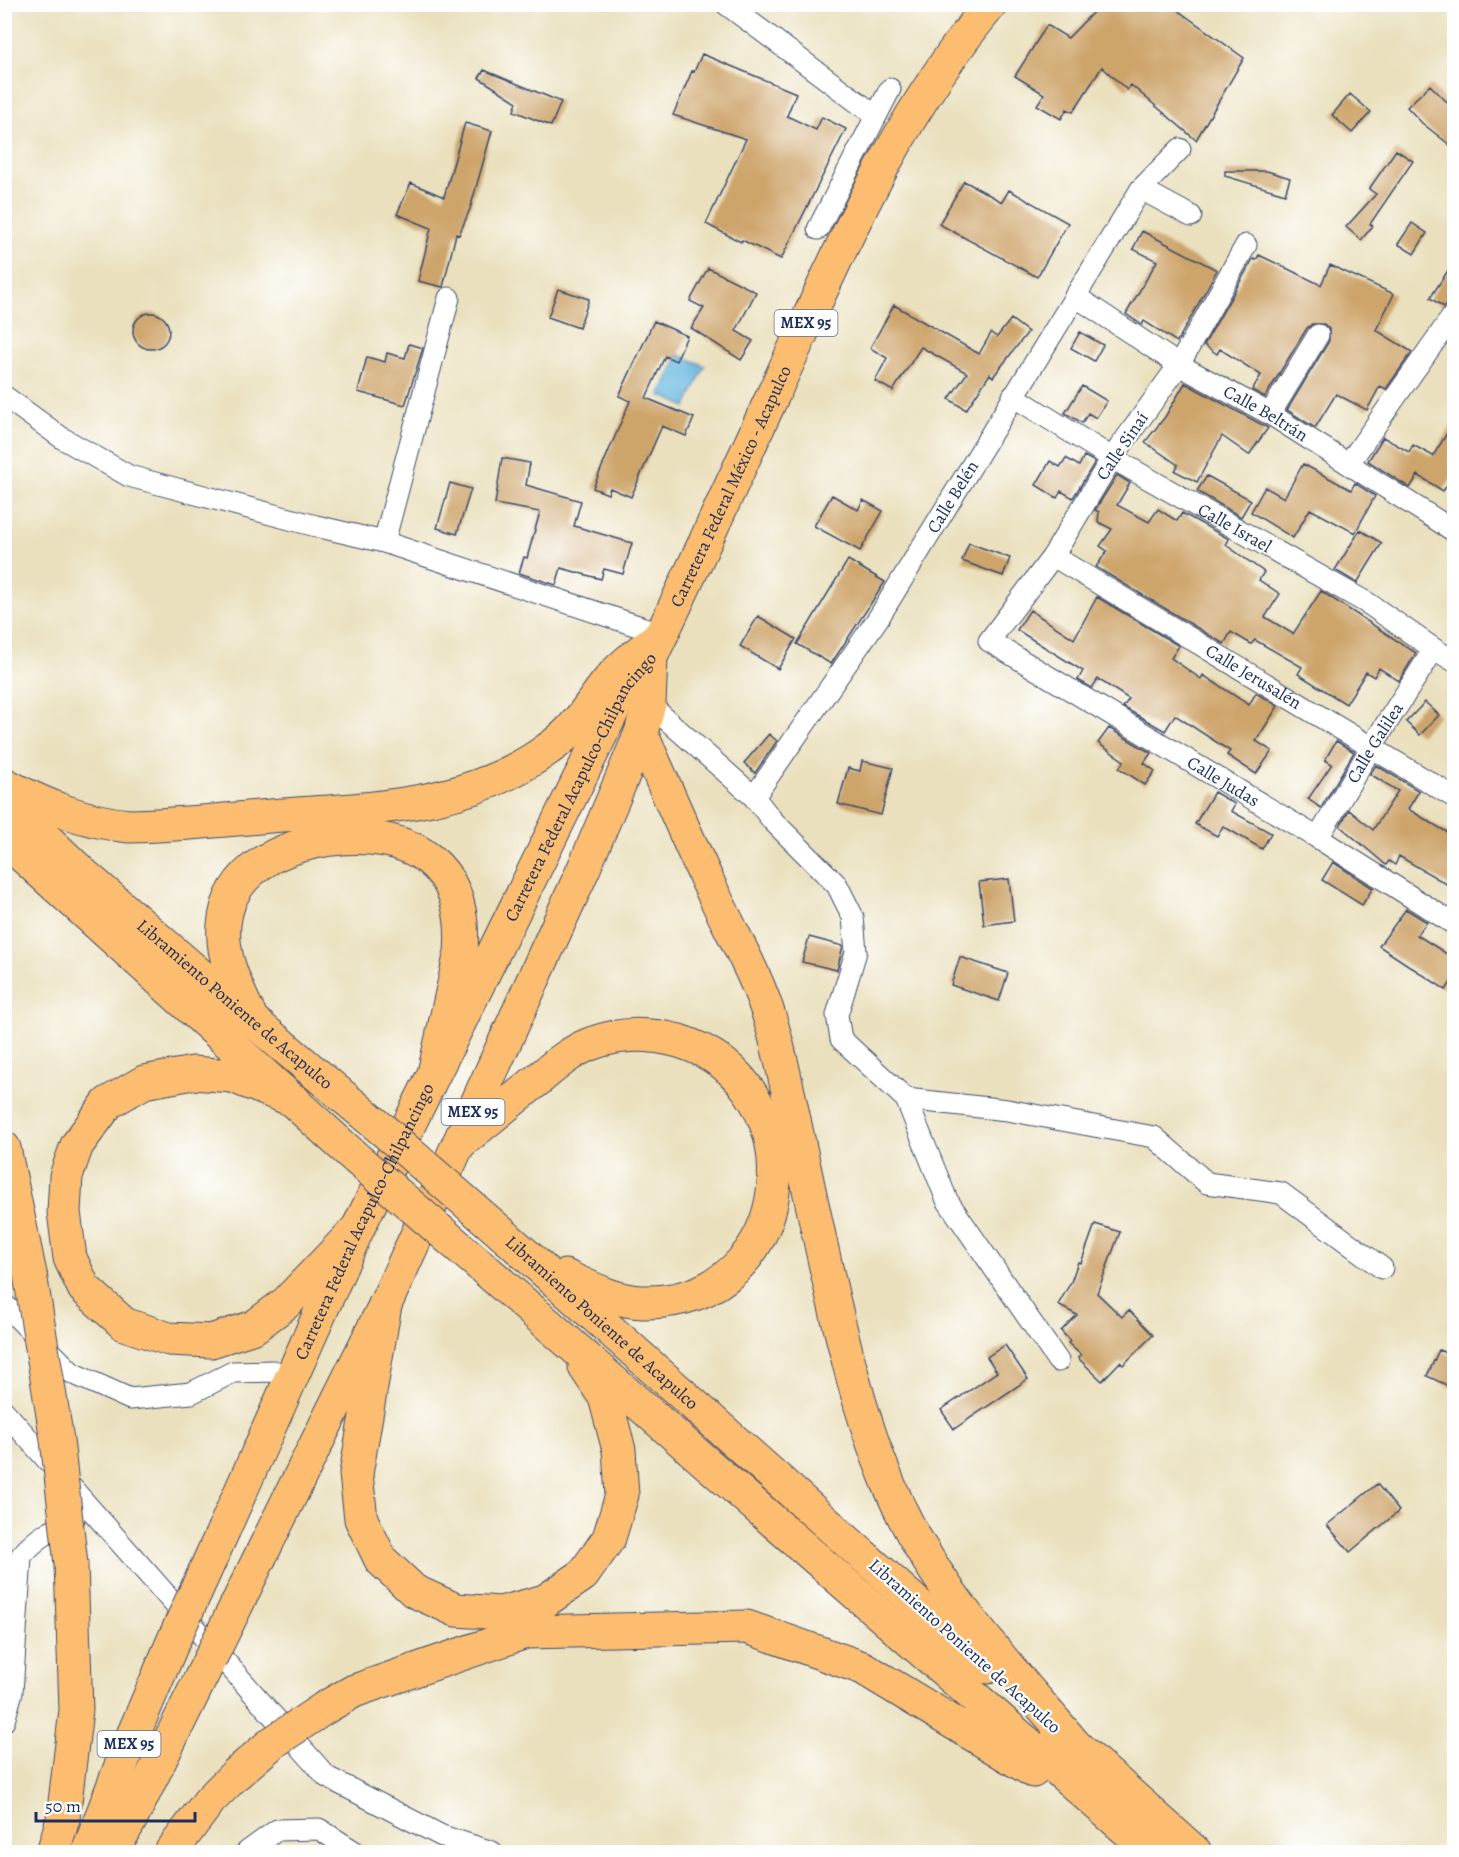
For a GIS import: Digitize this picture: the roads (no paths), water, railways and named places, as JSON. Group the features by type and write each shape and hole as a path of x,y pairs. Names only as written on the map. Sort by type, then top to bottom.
{"main road":[{"name":"Carretera Federal México - Acapulco","path":"657,646 857,213 909,118 970,29 991,4"},
{"name":"Carretera Federal Acapulco-Chilpancingo","path":"112,1852 132,1817 385,1305 460,1143 584,868 645,719 657,646"},
{"name":"Carretera Federal Acapulco-Chilpancingo","path":"88,1852 128,1747 175,1637 358,1228 624,688 657,646"},
{"path":"4,784 68,814 107,824 129,826 379,807 441,798 485,784 546,751 575,726 611,677 657,646"},
{"path":"645,719 667,789 685,835 747,961 770,1017 831,1289 858,1400 873,1448 899,1508 924,1554 980,1633 1075,1745"},
{"name":"Libramiento Poniente de Acapulco","path":"4,799 81,872 536,1262 1195,1852"},
{"path":"252,1020 232,977 224,939 224,924 228,908 234,892 245,877 269,857 300,845 349,837 374,837 390,840 412,848 439,868 452,889 461,915 461,952 435,1069"},
{"name":"Libramiento Poniente de Acapulco","path":"4,840 357,1159 1152,1852"},
{"path":"460,1143 566,1057 588,1045 614,1037 667,1038 707,1053 726,1067 743,1084 756,1102 772,1143 773,1199 768,1217 748,1254 720,1280 703,1290 685,1296 642,1302 603,1293 536,1262"},
{"path":"295,1101 232,1076 193,1073 144,1082 108,1103 77,1145 66,1176 64,1212 70,1258 84,1288 124,1324 169,1339 211,1341 254,1327 286,1303 358,1228"},
{"path":"4,1148 30,1274 57,1440 71,1564 76,1710 63,1819 53,1852"},
{"path":"385,1305 356,1474 361,1519 381,1560 414,1591 456,1610 501,1613 545,1601 583,1575 609,1538 622,1495 619,1450 605,1397 565,1338"},
{"path":"171,1852 210,1800 236,1774 272,1743 326,1707 354,1691 526,1632 747,1627 863,1668 1113,1818"}],"street":[{"path":"726,4 876,116"},
{"path":"818,229 890,89"},
{"name":"Calle Belén","path":"754,797 879,617 1141,189 1180,149"},
{"path":"1141,189 1191,216"},
{"name":"Calle Sinaí","path":"989,641 1053,556 1112,458 1179,365 1246,245"},
{"name":"Calle Beltrán","path":"1075,296 1179,365 1270,414 1326,451 1452,524"},
{"path":"384,542 448,298"},
{"path":"1348,463 1455,314"},
{"path":"1270,414 1318,335"},
{"path":"4,396 62,438 129,476 384,542 657,646"},
{"name":"Calle Israel","path":"1013,396 1112,458 1369,604 1455,661"},
{"name":"Calle Jerusalén","path":"1053,556 1455,797"},
{"name":"Calle Judas","path":"989,641 1318,838 1455,924"},
{"name":"Calle Galilea","path":"1318,838 1371,746 1434,649"},
{"path":"645,719 754,797 772,820 837,885 853,917 856,952 837,1015 842,1040 906,1100 947,1200 1058,1361"},
{"path":"906,1100 1007,1110 1155,1137 1207,1183 1281,1193 1382,1268"},
{"path":"4,1304 72,1373 130,1399 191,1393 233,1372 273,1371 292,1376"},
{"path":"4,1411 327,1777 442,1836 492,1852"},
{"path":"4,1721 12,1692 21,1556 31,1544 54,1528 91,1511"},
{"path":"246,1852 277,1830 319,1829 355,1852"}],"water":[{"path":"679,355 705,366 686,407 660,395"}]}
